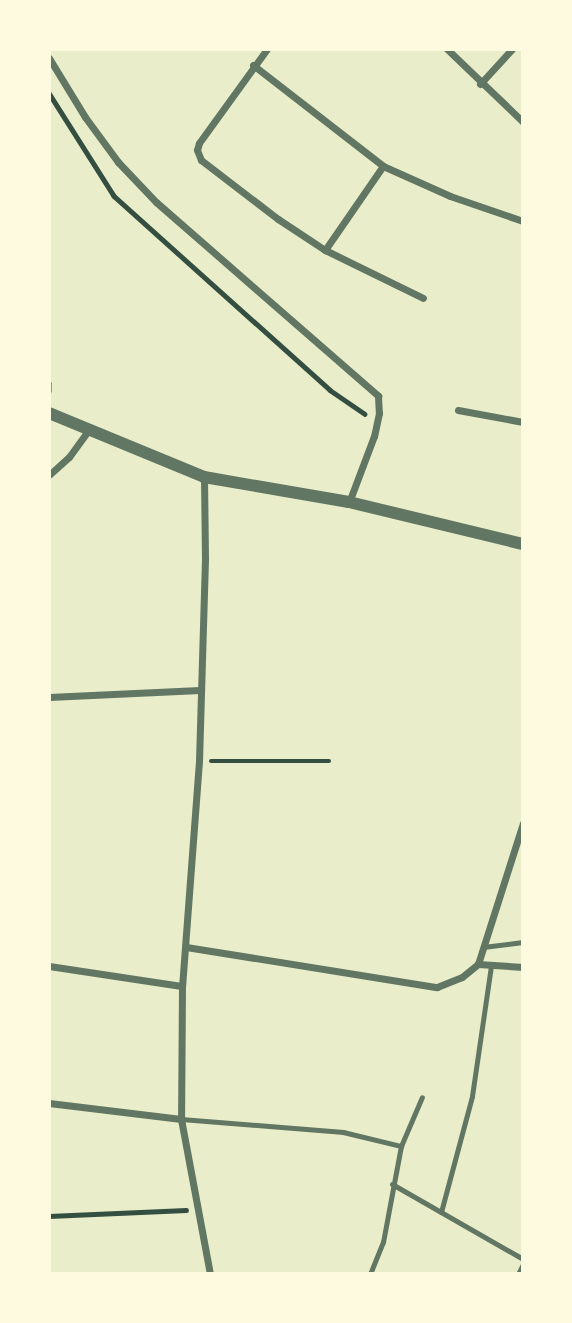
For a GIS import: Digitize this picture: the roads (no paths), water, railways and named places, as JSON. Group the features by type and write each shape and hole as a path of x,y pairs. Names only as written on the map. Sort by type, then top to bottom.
{"street":[{"path":"267,49 199,143 197,149 201,160 278,219 325,250 423,298"},
{"path":"447,49 480,84 523,122"},
{"path":"480,84 512,49"},
{"path":"49,58 85,117 118,162 156,201 366,382 378,396 377,422 349,502"},
{"path":"253,65 383,166 450,196 523,221"},
{"path":"325,250 383,166"},
{"path":"458,411 523,422"},
{"path":"49,413 204,477 349,502 523,544"},
{"path":"49,475 69,457 88,431"},
{"path":"204,477 205,559 199,761 182,986 181,1119 210,1274"},
{"path":"49,697 200,690"},
{"path":"186,947 437,987 462,977 478,964 523,823"},
{"path":"478,964 523,967"},
{"path":"49,966 182,986"},
{"path":"49,1103 181,1119"}],"lane":[{"path":"483,947 523,942"},
{"path":"441,1212 472,1096 491,965"},
{"path":"370,1274 383,1242 401,1146 422,1097"},
{"path":"181,1119 343,1132 401,1146"},
{"path":"392,1184 523,1259"},
{"path":"518,1274 523,1264"}]}
